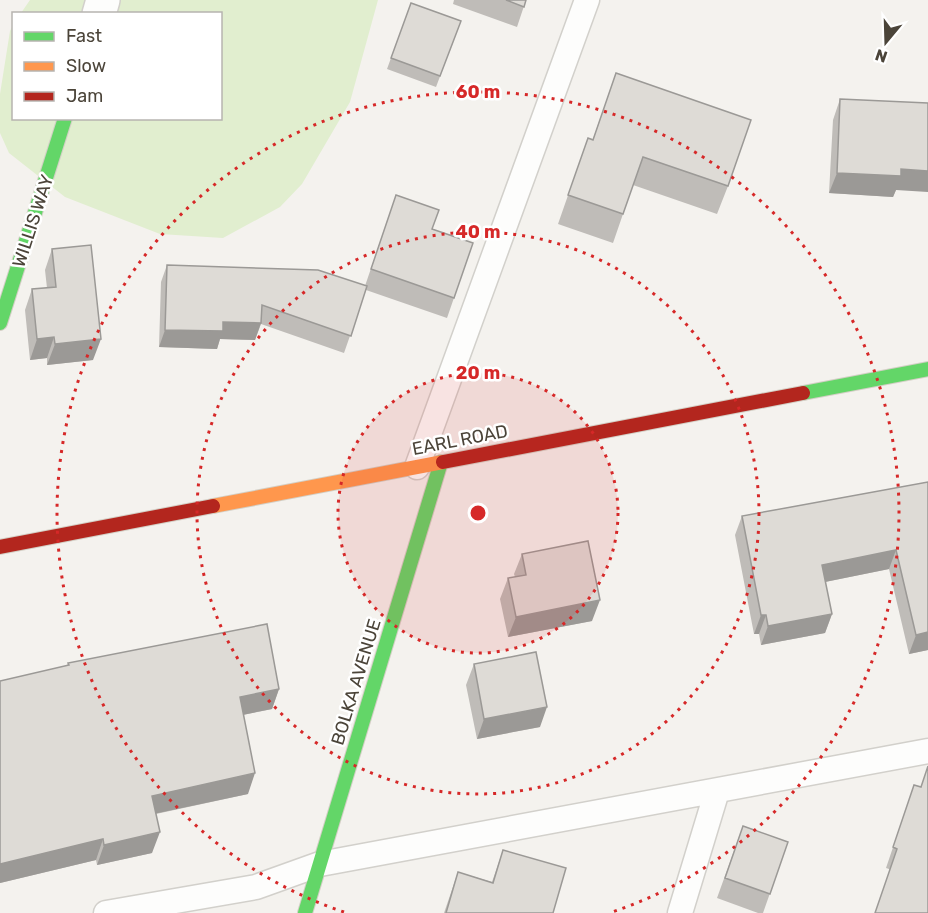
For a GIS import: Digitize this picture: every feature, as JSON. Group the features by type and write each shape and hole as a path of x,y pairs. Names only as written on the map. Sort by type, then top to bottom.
{"street":[{"name":"WILLIS WAY","path":"0,323 64,120"},
{"name":"EARL ROAD","path":"0,548 928,369"},
{"name":"BOLKA AVENUE","path":"305,913 441,462"}],"lane":[{"path":"417,466 587,0"},
{"path":"106,913 256,887 320,864 928,751"},
{"path":"680,913 717,791"}],"green space":[{"path":"30,0 378,0 350,102 302,184 280,207 223,238 160,234 65,197 9,153 0,133 0,94 12,27 12,120 222,120 222,12 22,12"}],"building":[{"path":"506,0 526,0 524,7"},
{"path":"411,3 461,21 440,76 391,58"},
{"path":"616,73 751,120 728,186 643,157 623,214 568,195 588,138 593,140"},
{"path":"840,99 928,103 928,171 901,169 901,176 837,173"},
{"path":"396,195 439,210 432,229 473,243 454,298 371,269"},
{"path":"91,245 101,339 55,344 54,337 37,339 32,289 56,287 52,249"},
{"path":"167,265 318,270 367,286 351,336 262,305 261,323 223,322 223,331 165,330"},
{"path":"928,482 928,632 916,635 896,550 822,565 832,614 768,626 766,615 761,615 742,516"},
{"path":"588,541 600,600 516,617 508,578 526,575 522,554"},
{"path":"267,624 279,689 240,697 255,773 152,796 160,832 104,845 103,839 0,864 0,681 69,665 68,663"},
{"path":"536,652 547,707 484,719 474,664"},
{"path":"928,766 928,913 875,913 897,849 893,847 914,785 921,787"},
{"path":"743,826 788,842 770,894 725,878"},
{"path":"503,850 566,868 553,913 446,913 458,872 493,883"}],"traffic: fast":[{"path":"0,323 64,120"},
{"path":"803,393 928,369"},
{"path":"305,913 441,462"}],"traffic: slow":[{"path":"213,506 443,462"}],"traffic: jam":[{"path":"443,462 803,393"},
{"path":"0,547 213,506"}]}
